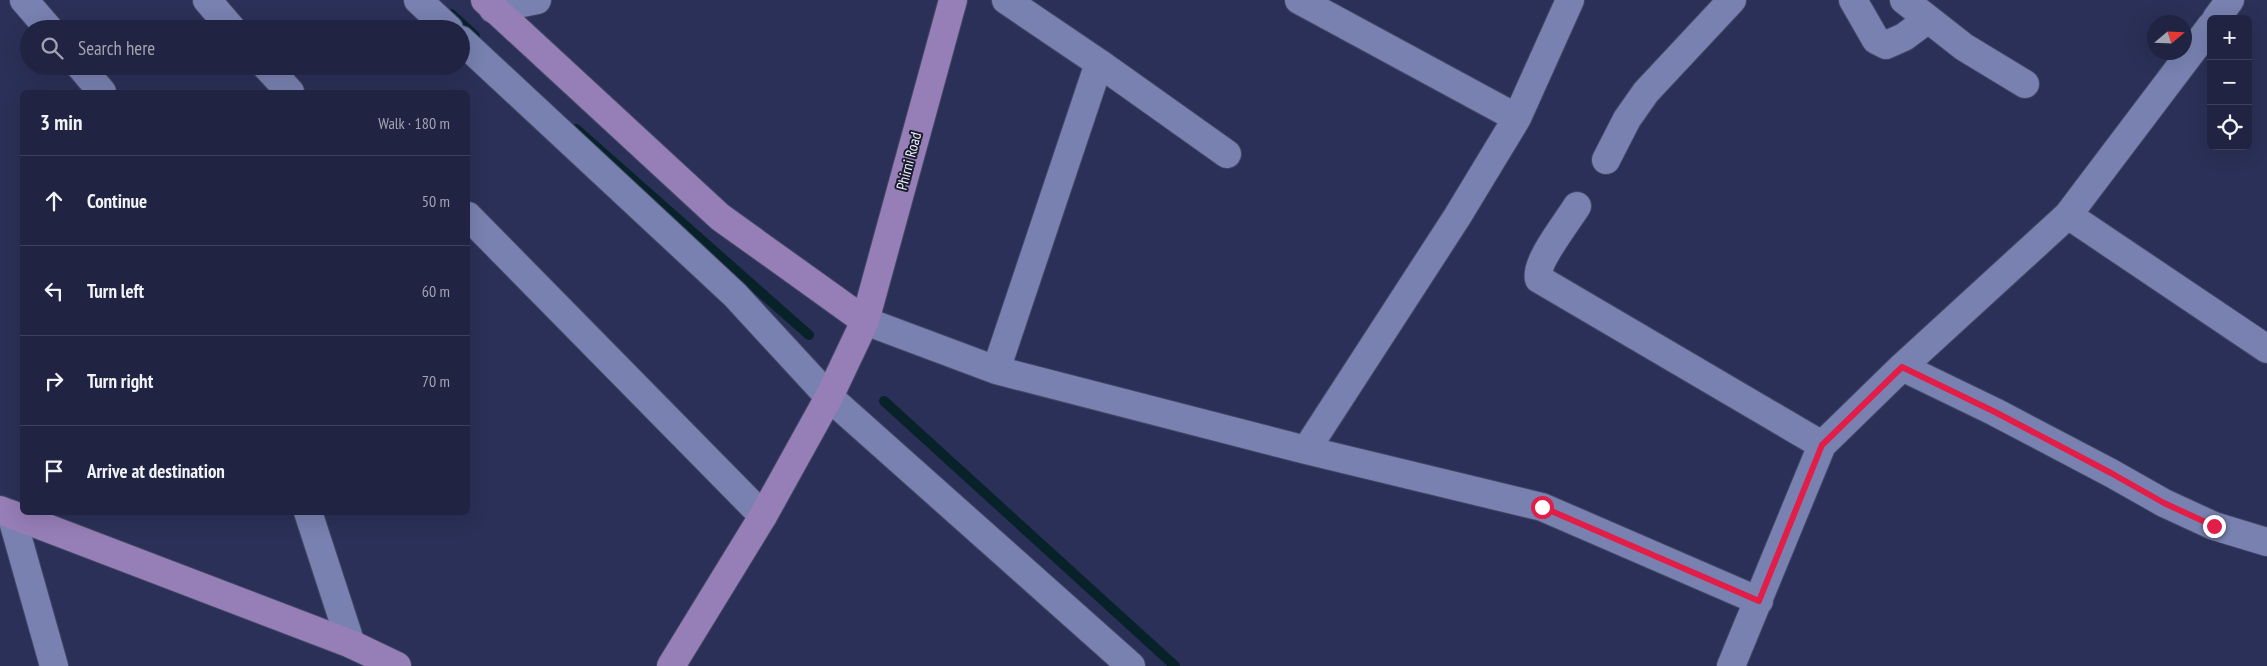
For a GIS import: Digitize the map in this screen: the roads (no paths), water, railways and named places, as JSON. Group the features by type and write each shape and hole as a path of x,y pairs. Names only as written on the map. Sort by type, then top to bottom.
{"street":[{"path":"24,0 41,20"},
{"path":"206,0 224,20"},
{"path":"418,0 439,20"},
{"path":"489,5 537,0"},
{"name":"Phirni Road","path":"671,666 762,516 829,397 865,321 953,0"},
{"path":"1006,0 1227,154"},
{"path":"1299,0 1518,118"},
{"path":"1306,450 1518,118 1570,0"},
{"path":"1606,160 1627,119 1646,92 1732,0"},
{"path":"1853,0 1876,40 1886,45 1904,37 1927,20"},
{"path":"1904,0 1964,48 2026,84"},
{"path":"2219,15 2230,0"},
{"path":"489,5 720,218 865,321 996,370 1306,450 1542,507 1759,601"},
{"path":"1731,666 1822,445 1902,367 2068,215 2207,31"},
{"path":"470,48 736,295 829,397 1131,666"},
{"path":"996,370 1099,63"},
{"path":"88,75 100,90"},
{"path":"274,75 288,90"},
{"path":"1578,206 1543,259 1538,269 1539,279 1822,445"},
{"path":"2068,215 2267,349"},
{"path":"470,218 762,516"},
{"path":"1902,367 2003,416 2164,503 2214,526 2267,542"},
{"path":"6,512 351,644 397,666"},
{"path":"6,512 54,666"},
{"path":"309,515 351,644"}],"waterway":[{"path":"451,14 458,20"},
{"path":"470,31 475,36"},
{"path":"576,129 809,335"},
{"path":"884,401 1175,666"}]}
